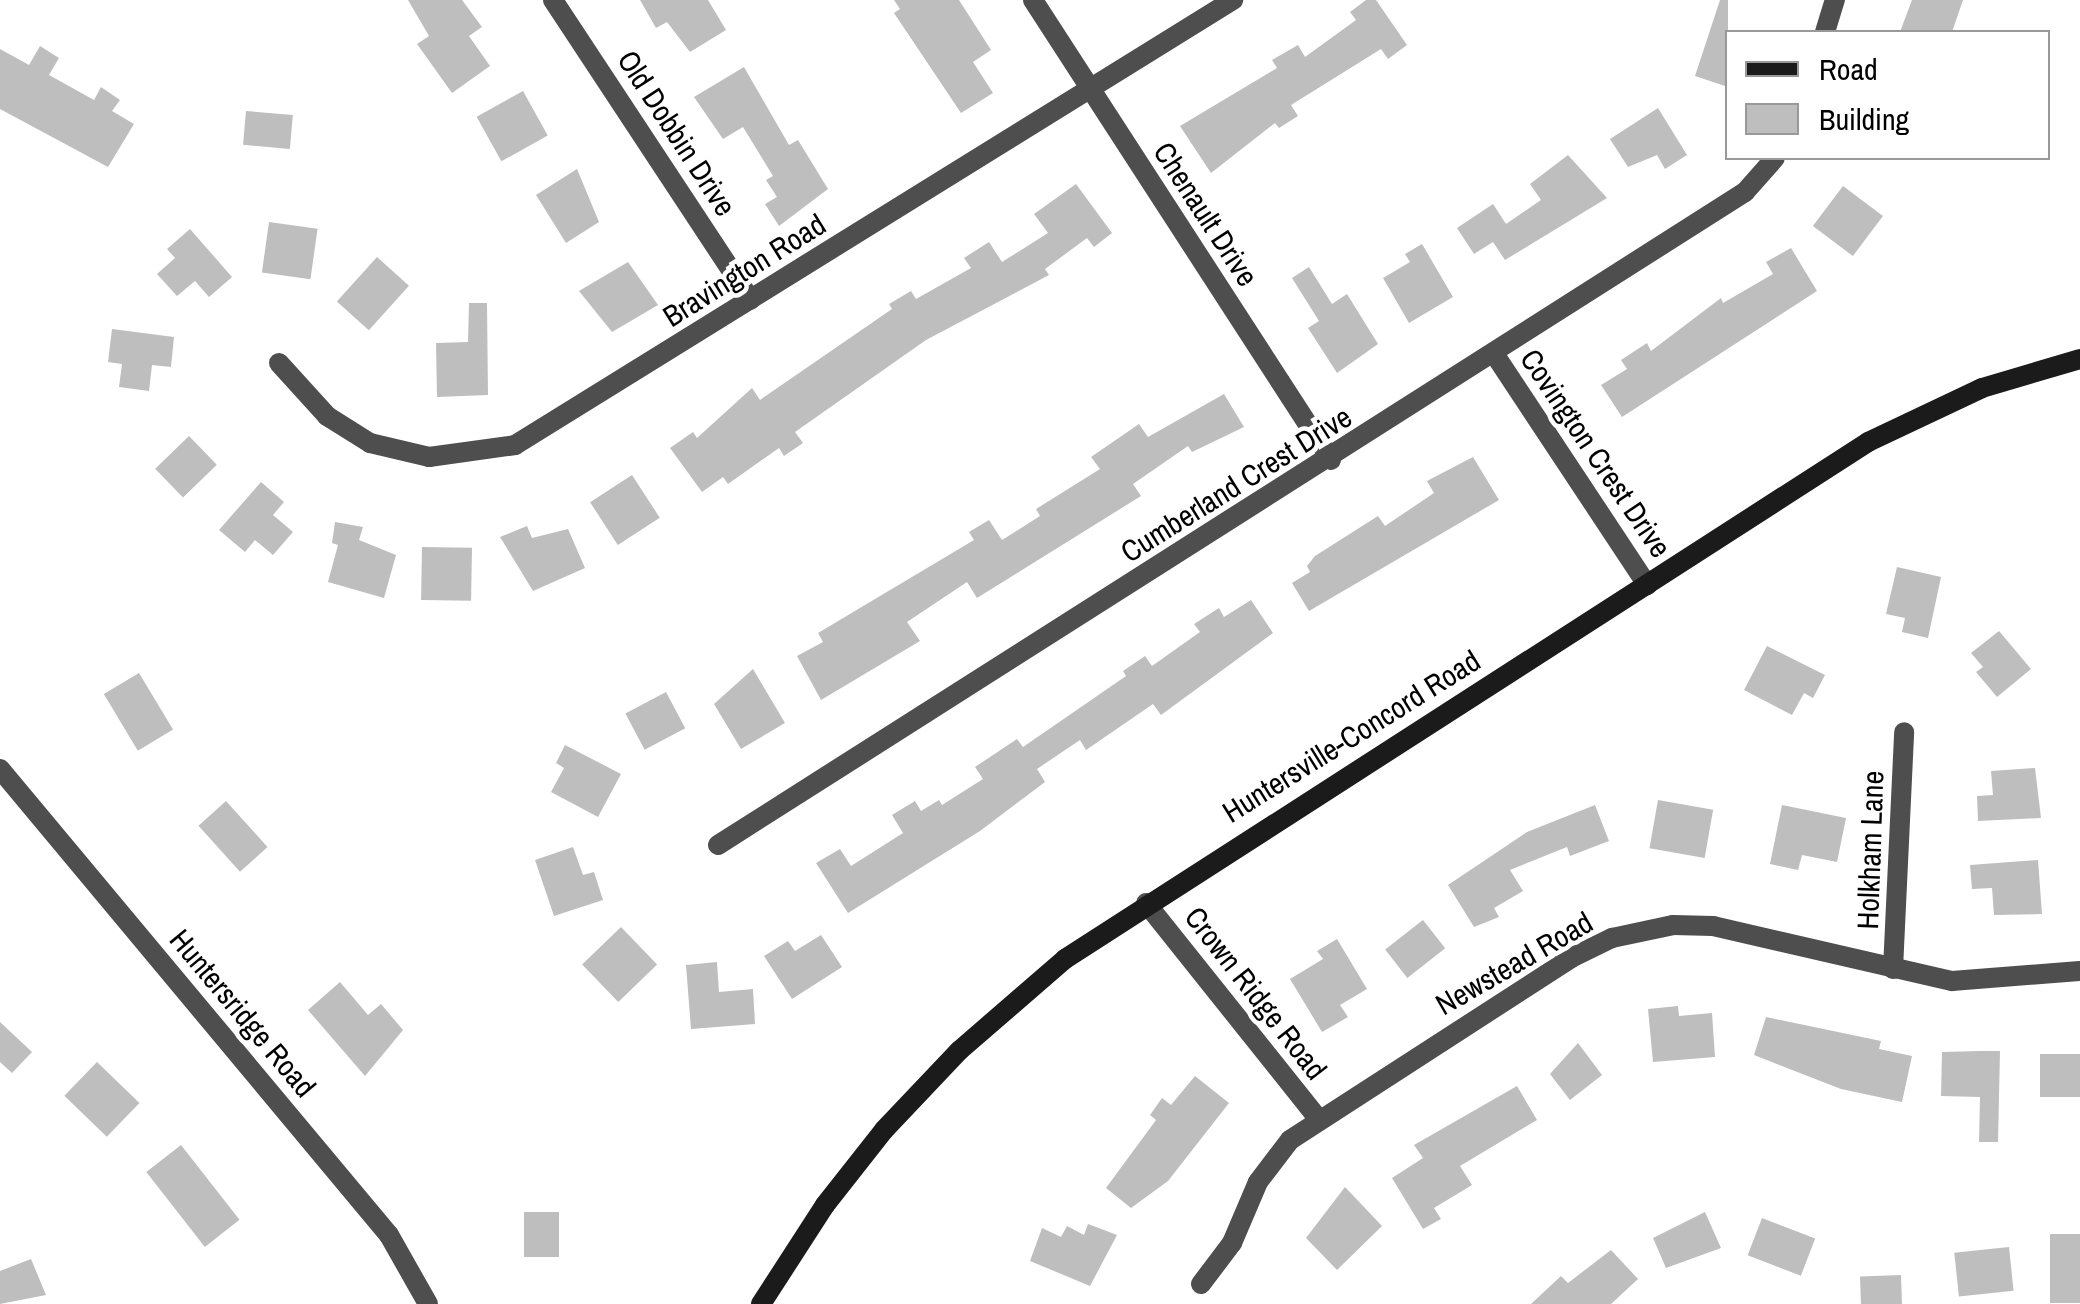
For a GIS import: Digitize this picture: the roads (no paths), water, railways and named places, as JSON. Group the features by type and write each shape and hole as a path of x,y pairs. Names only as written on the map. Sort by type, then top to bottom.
{"main road":[{"name":"Huntersville-Concord Road","path":"761,1304 825,1205 914,1096 1033,984 1146,903 1920,414 2021,373 2080,359"}],"street":[{"name":"Old Dobbin Drive","path":"553,0 751,300"},
{"name":"Chenault Drive","path":"1033,0 1330,460"},
{"name":"Bravington Road","path":"279,363 328,416 370,444 429,457 487,454 580,407 1091,93 1232,0"},
{"path":"1826,30 1836,0"},
{"name":"Cumberland Crest Drive","path":"718,845 1494,355 1745,192 1773,160"},
{"name":"Covington Crest Drive","path":"1494,355 1647,585"},
{"name":"Holkham Lane","path":"1892,970 1904,732"},
{"name":"Huntersridge Road","path":"0,769 389,1235 428,1304"},
{"name":"Crown Ridge Road","path":"1146,903 1319,1120"},
{"name":"Newstead Road","path":"1201,1284 1232,1243 1277,1153 1319,1120 1571,958 1649,928 1712,926 1952,981 2080,971"}]}
